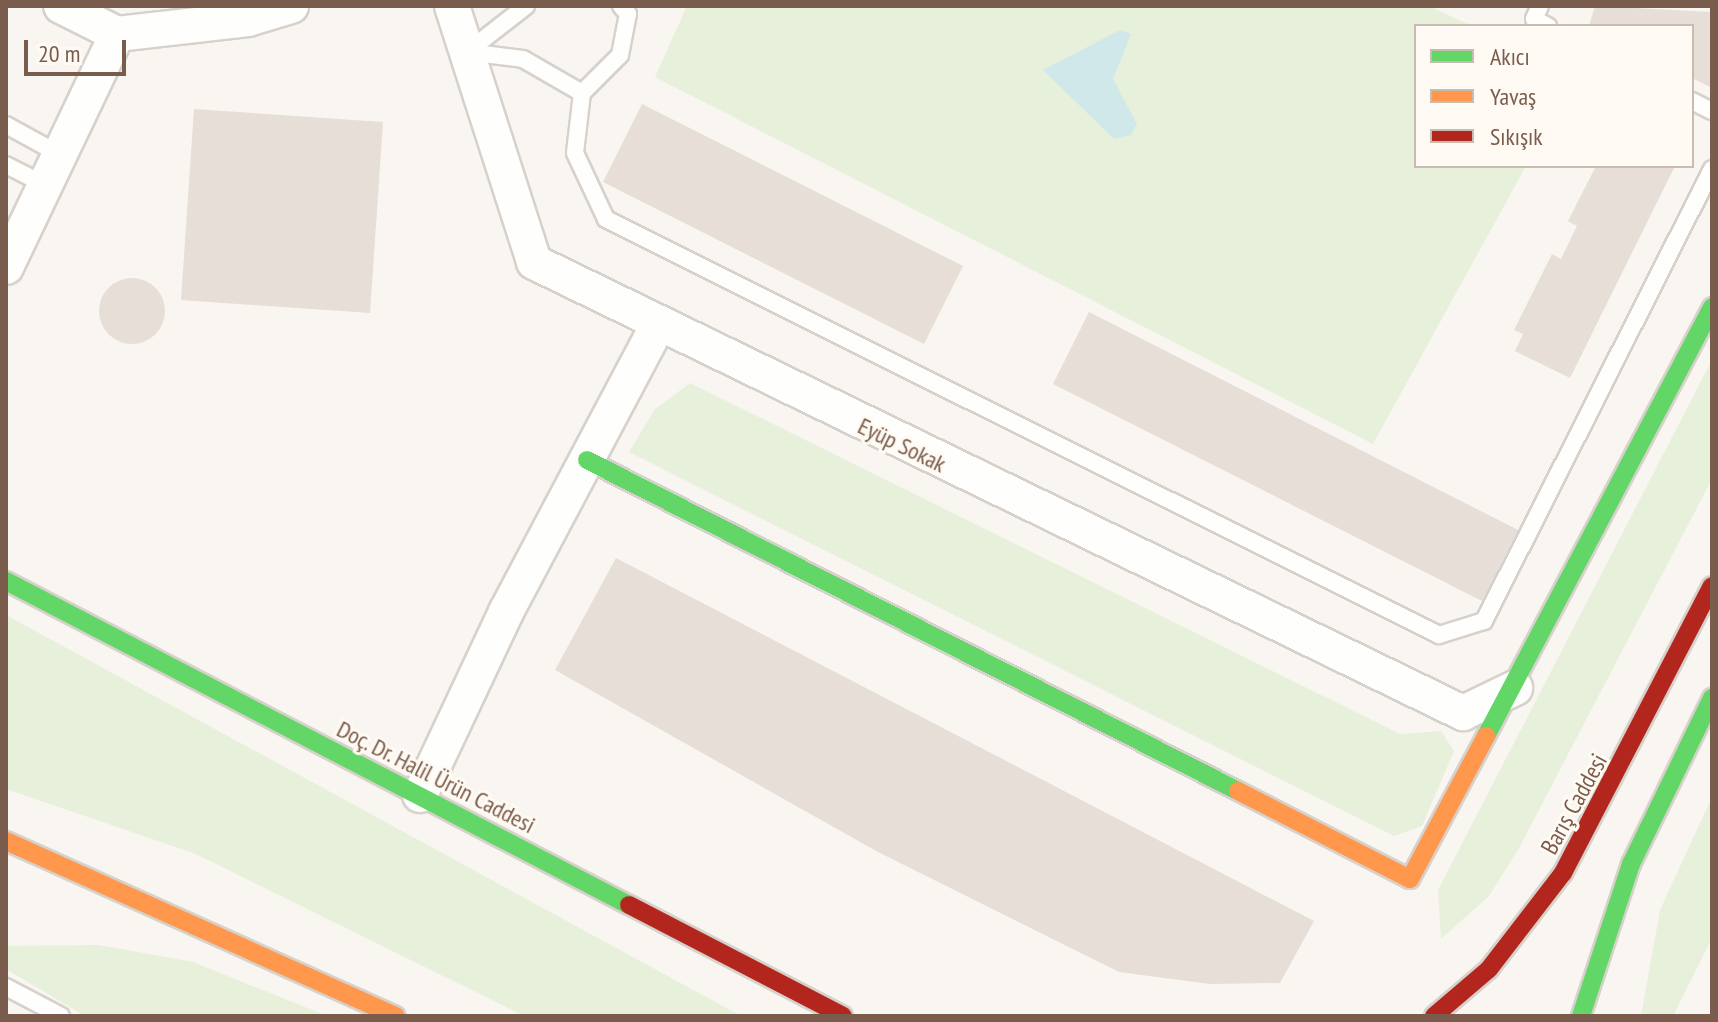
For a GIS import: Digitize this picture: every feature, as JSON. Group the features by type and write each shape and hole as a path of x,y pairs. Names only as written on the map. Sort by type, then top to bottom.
{"main road":[{"path":"587,460 1410,879 1515,688 1712,307"},
{"name":"Doç. Dr. Halil Ürün Caddesi","path":"6,581 843,1016"},
{"name":"Barış Caddesi","path":"1434,1016 1489,969 1597,819 1712,586"},
{"path":"1581,1016 1631,864 1712,698"},
{"path":"6,841 395,1016"},
{"path":"1467,1016 1489,969"}],"street":[{"path":"61,6 117,34 248,19 291,6"},
{"name":"Eyüp Sokak","path":"452,6 534,262 657,327 1463,713 1515,688"},
{"path":"6,267 117,34"},
{"path":"420,795 657,327"}],"lane":[{"path":"467,52 526,6"},
{"path":"621,6 628,14 620,55 582,93 575,153 606,219 1439,635 1484,621 1712,169"},
{"path":"1540,6 1534,19 1544,24"},
{"path":"467,52 523,59 582,93"},
{"path":"1694,102 1712,111"},
{"path":"6,125 61,155"},
{"path":"6,165 47,186"},
{"path":"6,987 61,1016"}],"green space":[{"path":"687,6 1429,6 1468,24 1414,24 1414,168 1525,168 1373,444 655,77"},
{"path":"1712,360 1712,479 1519,848 1489,896 1441,939 1438,890"},
{"path":"690,383 1400,734 1441,731 1454,751 1422,826 1394,836 629,452 655,409"},
{"path":"6,615 741,1016 524,1016 196,854 6,789"},
{"path":"1712,797 1712,938 1673,1016 1641,1016 1660,910"},
{"path":"99,945 193,962 327,1016 85,1016 6,969 6,946"}],"water":[{"path":"1120,30 1131,34 1113,79 1137,124 1131,135 1114,139 1043,70"}],"building":[{"path":"1595,6 1712,12 1712,88 1694,79 1694,24 1590,24"},
{"path":"642,104 963,266 924,344 603,182"},
{"path":"194,109 383,122 370,313 181,300"},
{"path":"1595,168 1674,168 1570,378 1515,351 1523,334 1514,330 1552,254 1561,259 1577,226 1568,221"},
{"path":"132,278 145,280 160,293 165,311 163,324 150,339 132,344 119,342 104,329 99,311 101,298 114,283"},
{"path":"1089,312 1518,530 1482,601 1053,384"},
{"path":"616,558 1314,921 1280,983 1210,984 1119,972 878,852 555,670"}],"traffic: fast":[{"path":"1486,736 1712,307"},
{"path":"587,460 1238,791"},
{"path":"6,581 629,905"},
{"path":"1581,1016 1631,864 1712,698"}],"traffic: slow":[{"path":"1238,791 1410,879 1486,736"},
{"path":"6,841 395,1016"}],"traffic: jam":[{"path":"1434,1016 1489,969 1563,873 1712,586"},
{"path":"629,905 843,1016"}]}
